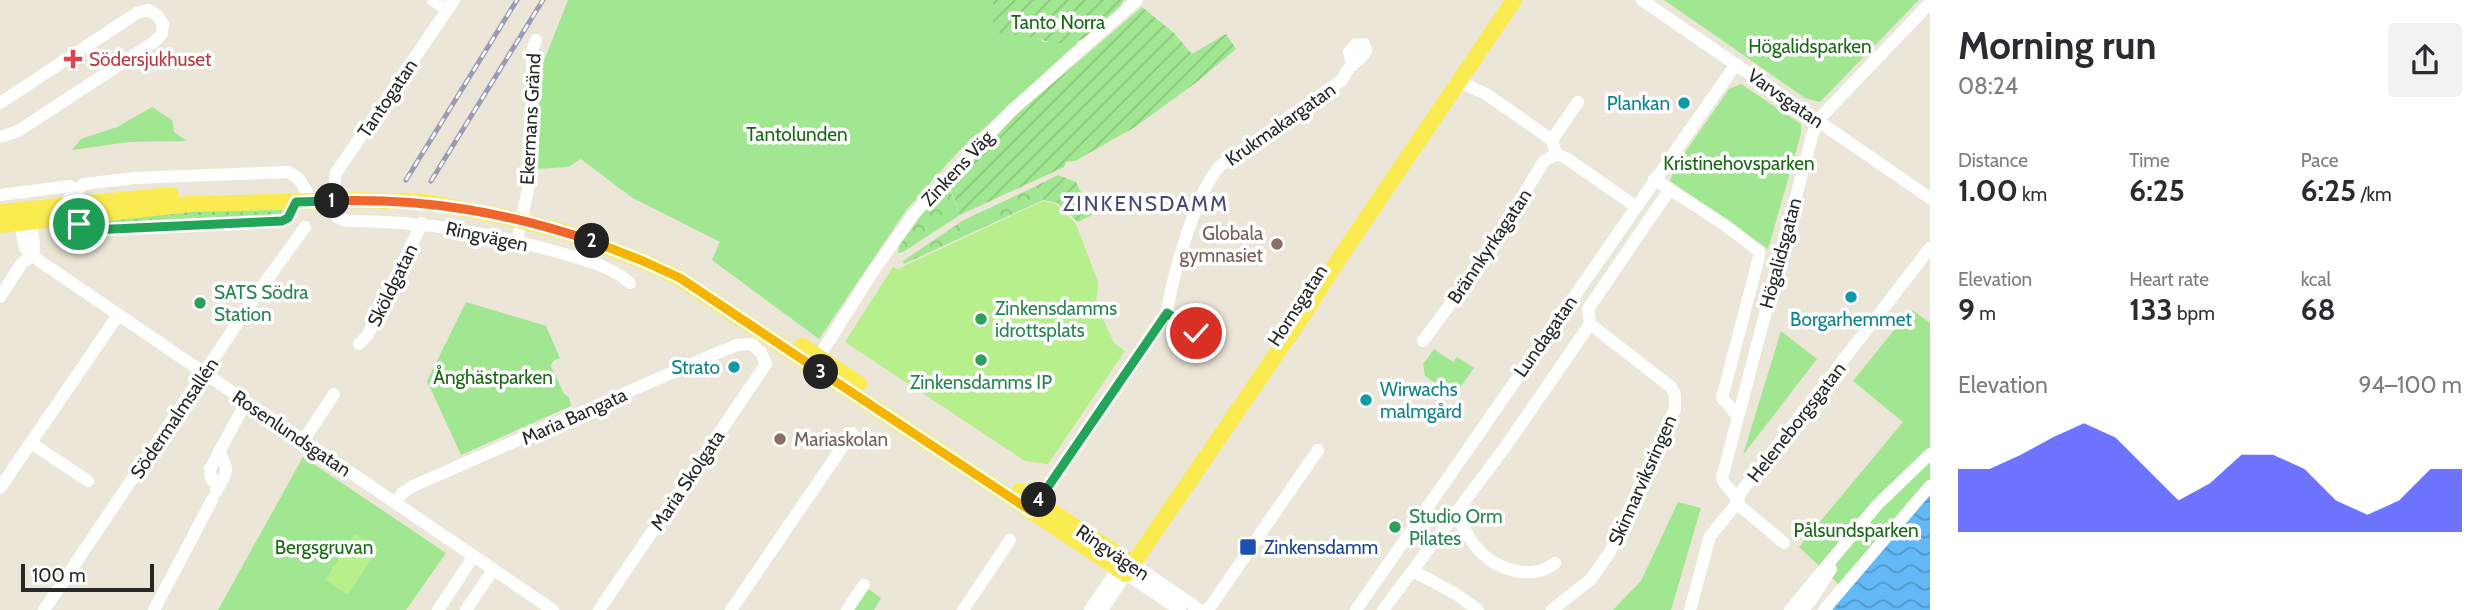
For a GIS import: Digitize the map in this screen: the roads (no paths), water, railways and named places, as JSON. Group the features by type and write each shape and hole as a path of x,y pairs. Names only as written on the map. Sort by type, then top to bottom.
{"main road":[{"name":"Hornsgatan","path":"1456,86 1503,0"},
{"name":"Hornsgatan","path":"1125,566 1306,312 1338,260 1514,0"},
{"name":"Ringvägen","path":"0,225 24,216 194,193 302,197 423,193 522,215 547,216 633,246 681,267 711,292 1125,566"},
{"name":"Ringvägen","path":"0,212 24,216"}],"street":[{"path":"433,0 450,5"},
{"name":"Zinkens Väg","path":"815,361 913,215 1012,110 1137,0"},
{"name":"Varvsgatan","path":"1642,0 1930,198"},
{"name":"Högalidsgatan","path":"1738,497 1725,485 1722,478 1808,149 1818,120 1930,4"},
{"name":"Tantogatan","path":"334,196 336,173 450,5"},
{"path":"0,103 137,13 148,10 157,15 163,24 162,34 154,42 18,131 0,137"},
{"name":"Ekermans Gränd","path":"517,241 531,170 532,51 536,40"},
{"name":"Lundagatan","path":"1356,610 1654,178 1736,64"},
{"name":"Krukmakargatan","path":"1035,507 1167,313 1170,290 1201,196 1214,173 1220,166 1332,88 1342,80 1352,65"},
{"path":"1456,86 1486,94 1552,140 1556,154 1566,158 1635,206"},
{"path":"1552,140 1578,103"},
{"name":"Brännkyrkagatan","path":"1423,341 1492,247 1544,161 1556,154"},
{"path":"69,211 68,199 84,184 134,178 289,172 299,179 302,197"},
{"path":"1654,178 1759,251 1722,398 1737,415"},
{"path":"0,195 70,186 76,190"},
{"name":"Lundagatan","path":"1383,610 1454,516 1590,324 1588,309 1670,189"},
{"name":"Ringvägen","path":"69,211 79,224 92,230 282,221 288,218 302,197"},
{"path":"0,297 22,263 33,255 24,216"},
{"name":"Ringvägen","path":"338,218 347,221 422,223 517,241 617,272 630,283"},
{"name":"Sköldgatan","path":"359,344 373,324 422,223"},
{"name":"Södermalmsallén","path":"44,610 305,227"},
{"name":"Heleneborgsgatan","path":"1690,610 1710,536 1930,248"},
{"name":"Rosenlundsgatan","path":"33,255 553,610"},
{"path":"1167,313 1210,343"},
{"path":"0,488 118,315"},
{"name":"Skinnarviksringen","path":"1552,610 1591,579 1610,552 1675,409 1675,395 1671,387 1590,324"},
{"name":"Maria Bangata","path":"396,503 402,494 413,486 714,354 745,343 758,349"},
{"name":"Maria Skolgata","path":"599,610 766,364 758,349"},
{"path":"303,441 334,394"},
{"path":"154,610 227,473 227,465 219,452 246,402"},
{"path":"736,609 852,433"},
{"path":"31,443 88,481"},
{"path":"1209,610 1318,450"},
{"path":"1790,610 1877,505 1930,454"},
{"path":"1824,610 1930,486"},
{"path":"1738,497 1740,506 1784,543"},
{"path":"1454,516 1464,525 1477,549 1497,565 1512,570 1534,572 1546,570 1555,563"},
{"path":"1802,610 1819,589 1848,538"},
{"path":"963,610 1010,540"},
{"path":"438,610 473,556"},
{"name":"Hornsgatan","path":"1090,610 1125,566"},
{"name":"Hornsgatan","path":"1102,610 1125,566"},
{"name":"Ringvägen","path":"1125,566 1180,610"},
{"name":"Ringvägen","path":"1125,566 1200,610"},
{"path":"466,610 493,570"},
{"path":"1413,571 1456,594 1478,610"},
{"path":"847,610 864,585"}],"water":[{"path":"1930,491 1930,610 1832,610"}],"railway":[{"path":"406,180 517,0"},
{"path":"431,181 543,0"}],"place":[{"name":"Södersjukhuset","path":"73,59"},
{"name":"Plankan","path":"1684,103"},
{"name":"Globala gymnasiet","path":"1277,244"},
{"name":"Borgarhemmet","path":"1851,297"},
{"name":"SATS Södra Station","path":"200,303"},
{"name":"Zinkensdamms idrottsplats","path":"981,319"},
{"name":"Zinkensdamms IP","path":"981,360"},
{"name":"Strato","path":"734,367"},
{"name":"Wirwachs malmgård","path":"1366,400"},
{"name":"Mariaskolan","path":"780,439"},
{"name":"Studio Orm Pilates","path":"1395,527"},
{"name":"Zinkensdamm","path":"1248,547"}],"district":[{"name":"ZINKENSDAMM","path":"1146,204"}],"park label":[{"name":"Tanto Norra","path":"1058,22"},
{"name":"Högalidsparken","path":"1810,46"},
{"name":"Tantolunden","path":"797,134"},
{"name":"Kristinehovsparken","path":"1739,163"},
{"name":"Ånghästparken","path":"493,377"},
{"name":"Pålsundsparken","path":"1856,530"},
{"name":"Bergsgruvan","path":"324,547"}]}
